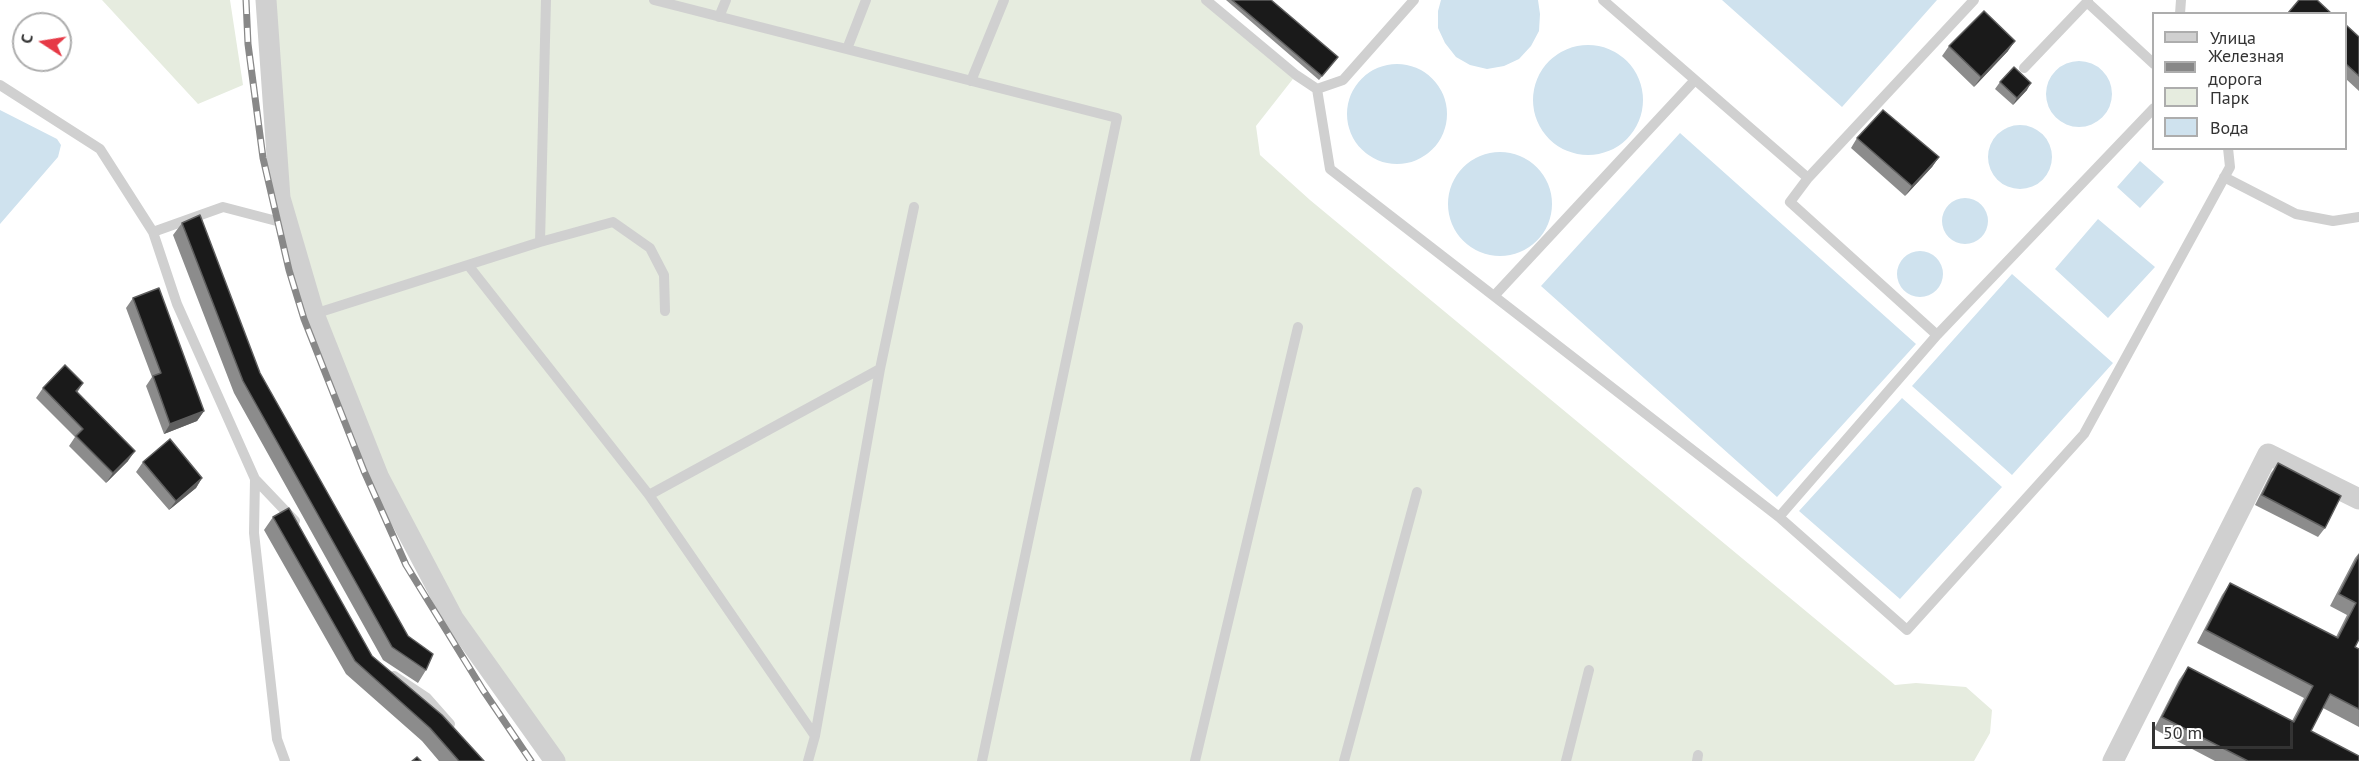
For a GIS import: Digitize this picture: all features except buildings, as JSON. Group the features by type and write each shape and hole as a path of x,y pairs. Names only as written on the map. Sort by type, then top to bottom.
{"street":[{"path":"266,0 280,198 315,314 379,478 448,608 555,761"},
{"path":"2113,761 2268,454 2359,499"}],"lane":[{"path":"540,242 546,0"},
{"path":"654,0 1117,118 982,761"},
{"path":"719,17 726,0"},
{"path":"847,50 866,0"},
{"path":"971,81 1004,0"},
{"path":"1206,0 1296,75 1317,89 1330,169 1779,517 1907,630 2084,434 2230,167 2228,150"},
{"path":"1317,89 1343,80 1414,0"},
{"path":"1603,0 1808,178"},
{"path":"1937,335 1790,202 1808,178 1974,0"},
{"path":"2024,68 2087,1 2152,62"},
{"path":"1494,296 1695,80"},
{"path":"0,85 100,149 153,232 177,304 255,479 292,516 303,535"},
{"path":"1779,517 1937,335 2152,110"},
{"path":"2224,177 2296,214 2332,221 2359,217"},
{"path":"153,232 223,207 288,224"},
{"path":"808,761 815,735 880,369 914,207"},
{"path":"315,314 540,242 613,222 650,248 664,275 665,310"},
{"path":"468,265 649,495 815,735"},
{"path":"1195,761 1298,327"},
{"path":"649,495 880,369"},
{"path":"255,479 255,545 277,739 285,761"},
{"path":"1344,761 1417,492"},
{"path":"384,669 427,699 455,730"},
{"path":"1566,761 1589,670"}],"green space":[{"path":"102,0 230,0 243,85 198,104"},
{"path":"266,0 1206,0 1296,75 1256,126 1260,155 1310,200 1895,685 1916,683 1966,687 1992,710 1990,733 1974,761 555,761 453,618 379,478 280,198"}],"water":[{"path":"1441,0 1538,0 1539,31 1531,46 1519,59 1504,66 1487,69 1470,65 1456,57 1445,43 1438,28 1438,11"},
{"path":"1722,0 1937,0 1842,107"},
{"path":"1588,45 1609,49 1627,61 1639,79 1643,100 1639,121 1627,139 1609,151 1588,155 1567,151 1549,139 1537,121 1533,100 1537,79 1549,61 1567,49"},
{"path":"2079,61 2092,64 2102,71 2109,81 2112,94 2109,107 2102,117 2092,124 2079,127 2066,124 2056,117 2049,107 2046,94 2049,81 2056,71 2066,64"},
{"path":"1397,64 1416,68 1432,79 1443,95 1447,114 1443,133 1432,149 1416,160 1397,164 1378,160 1362,149 1351,133 1347,114 1351,95 1362,79 1378,68"},
{"path":"0,110 57,139 61,145 58,157 0,224"},
{"path":"2014,125 2026,125 2043,134 2050,145 2052,157 2050,169 2043,180 2026,189 2014,189 2002,184 1993,175 1988,163 1988,151 1993,139 2002,130"},
{"path":"1680,133 1916,344 1777,497 1541,286"},
{"path":"1500,152 1520,156 1529,161 1543,175 1548,184 1552,204 1548,224 1543,233 1529,247 1520,252 1500,256 1480,252 1471,247 1457,233 1452,224 1448,204 1452,184 1457,175 1471,161 1480,156"},
{"path":"2140,161 2164,182 2140,208 2117,187"},
{"path":"1965,198 1981,205 1988,221 1981,237 1965,244 1949,237 1942,221 1949,205"},
{"path":"2098,219 2155,267 2108,318 2055,269"},
{"path":"1920,251 1936,258 1943,274 1936,290 1920,297 1904,290 1897,274 1904,258"},
{"path":"2012,274 2113,363 2012,475 1912,386"},
{"path":"1902,398 2002,487 1900,599 1799,511"}],"railway":[{"path":"246,0 248,44 263,158 289,270 304,319 364,471 406,565 483,690 531,761"}]}
